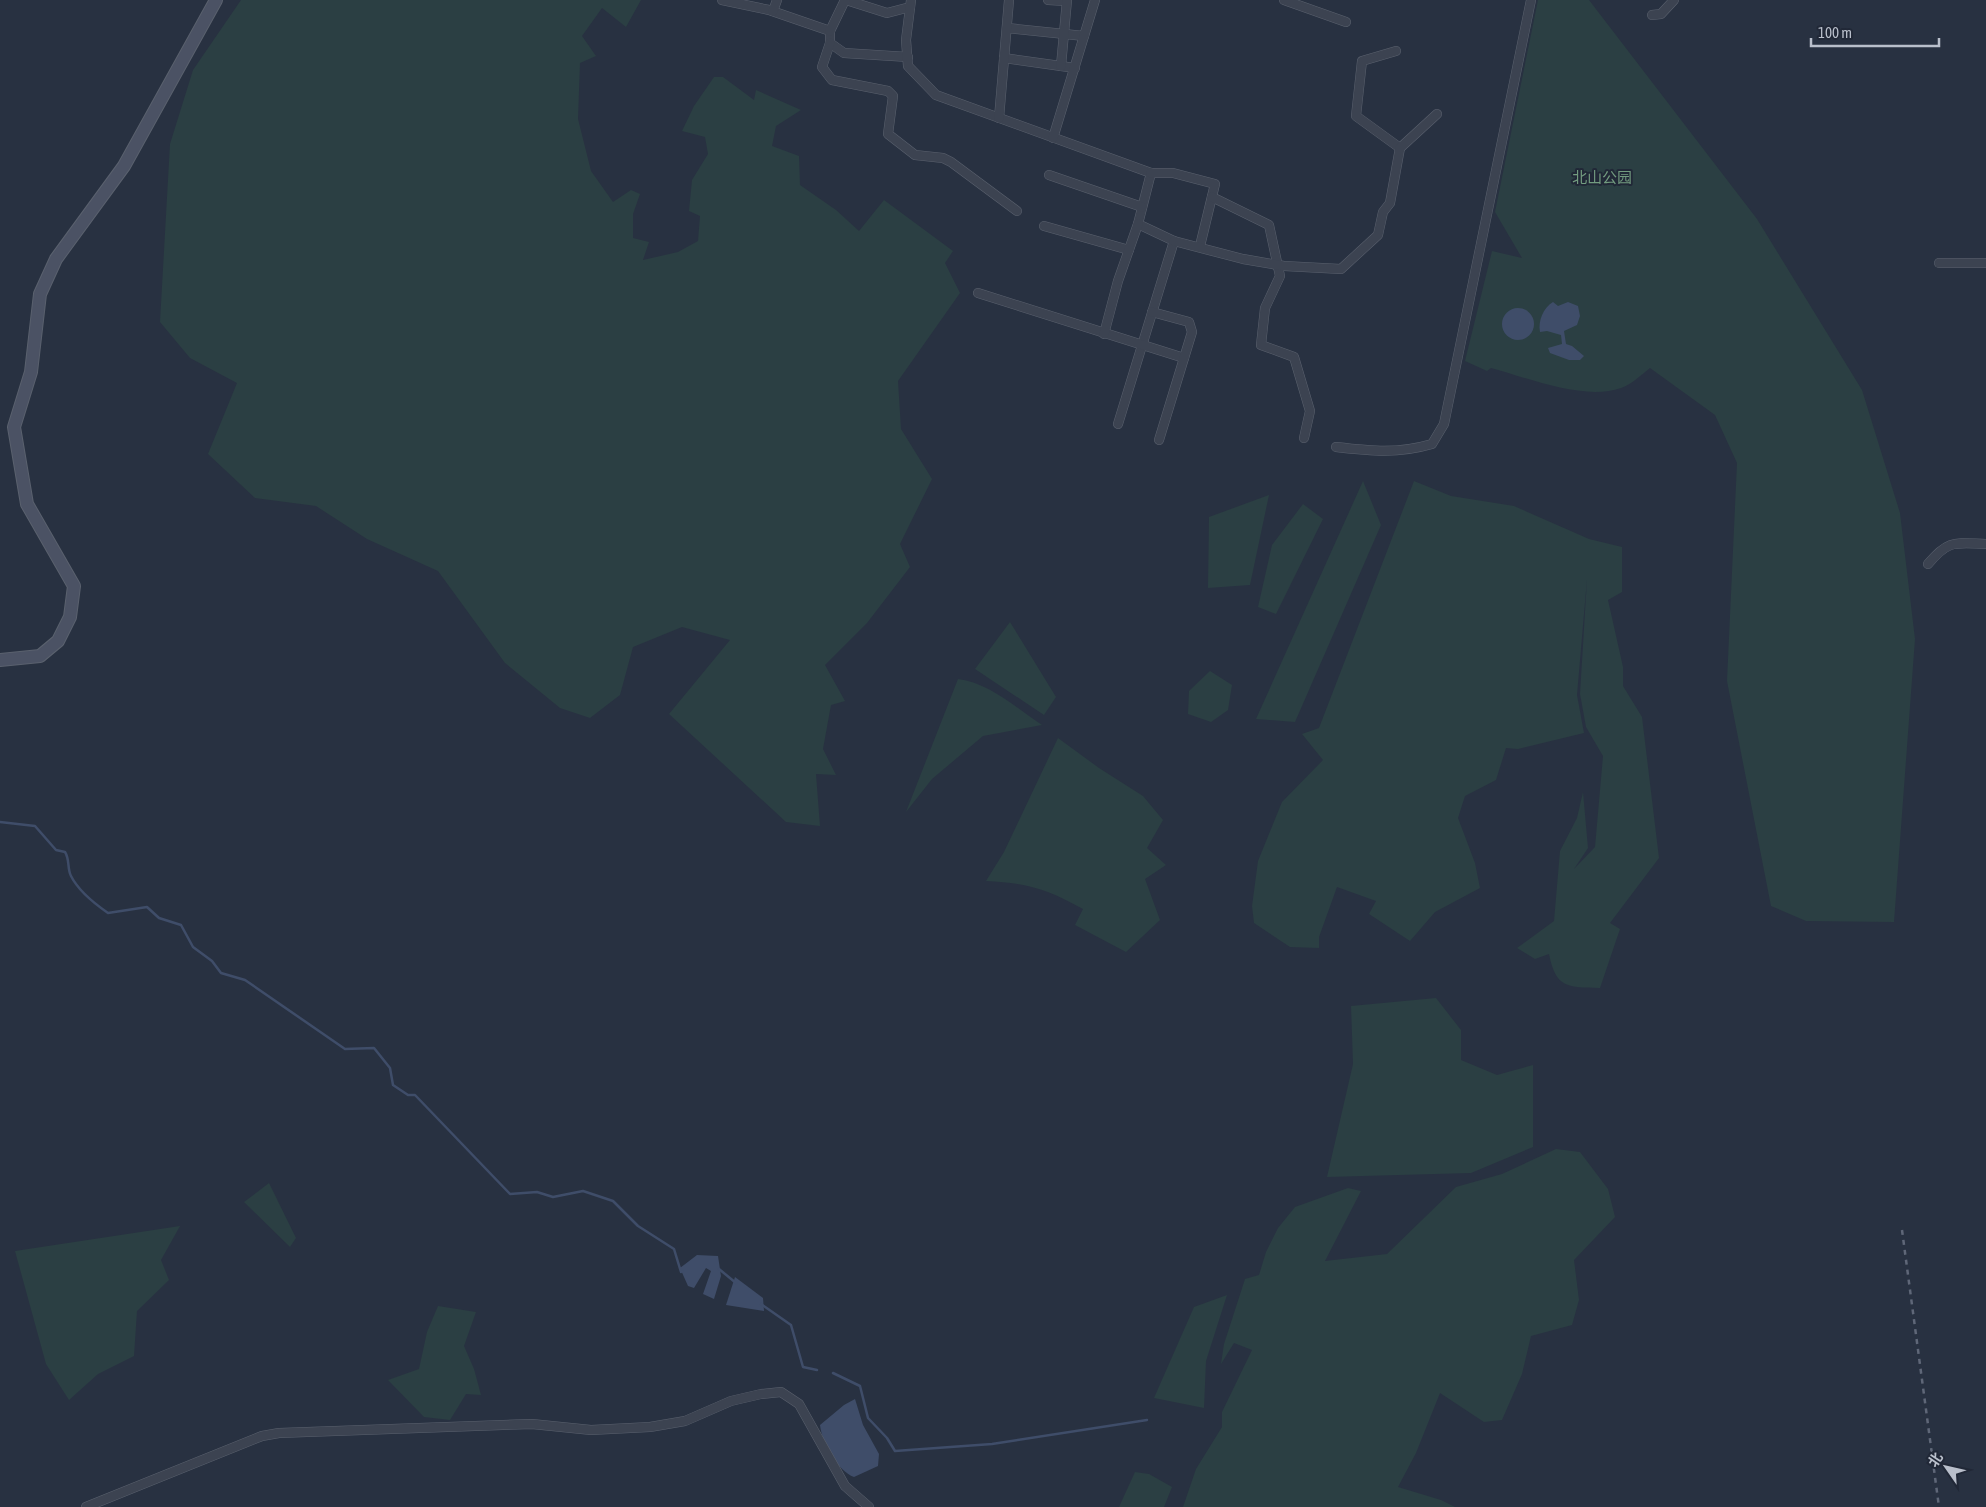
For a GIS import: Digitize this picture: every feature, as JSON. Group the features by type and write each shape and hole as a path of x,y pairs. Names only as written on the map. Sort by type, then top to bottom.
{"street":[{"path":"0,660 40,656 58,641 70,617 74,586 27,504 14,427 31,372 40,294 56,259 124,166 216,0"},
{"path":"722,0 772,11 830,31"},
{"path":"772,11 777,0"},
{"path":"1017,211 951,162 943,158 915,155 888,134 893,96 888,91 832,80 822,67 830,43 830,31 845,0 887,13 911,4 906,40 908,66 936,95 1151,172 1174,173 1216,184 1200,246"},
{"path":"999,118 1009,0"},
{"path":"1048,0 1066,1 1065,34 1061,66"},
{"path":"1053,138 1095,0"},
{"path":"1284,0 1346,22"},
{"path":"1336,447 1375,452 1410,451 1432,444 1444,424 1531,0"},
{"path":"1652,15 1661,14 1674,0"},
{"path":"1007,28 1084,36"},
{"path":"830,43 844,52 908,57"},
{"path":"1396,51 1362,62 1356,116 1400,148"},
{"path":"1004,58 1075,68"},
{"path":"1138,224 1174,241 1200,246 1243,259 1278,265 1341,269 1378,235 1383,212 1390,203 1400,148 1437,114"},
{"path":"1104,334 1138,224 1151,172"},
{"path":"1049,175 1142,207"},
{"path":"1212,197 1269,225 1280,276 1265,308 1261,345 1294,357 1310,411 1304,438"},
{"path":"1044,226 1129,250"},
{"path":"1118,424 1174,241"},
{"path":"1940,263 1986,263"},
{"path":"978,292 1104,334 1184,358"},
{"path":"1152,312 1189,322 1192,332 1159,440"},
{"path":"1928,564 1942,548 1955,543 1986,544"},
{"path":"86,1507 262,1436 532,1424 591,1430 650,1427 685,1421 731,1401 761,1394 781,1392 799,1404 845,1486 870,1507"}],"green space":[{"path":"241,0 641,0 626,27 602,8 582,36 596,56 580,63 578,119 591,171 613,202 631,190 640,194 633,214 633,238 649,242 643,260 678,252 698,241 700,216 689,211 692,180 708,154 705,137 682,131 694,106 714,77 723,77 754,100 756,90 801,110 776,126 772,146 799,156 800,185 836,210 859,231 884,200 953,251 945,263 960,293 898,381 901,429 932,479 900,544 910,567 867,623 825,665 845,701 831,705 823,749 836,775 816,774 820,826 786,822 669,714 730,640 682,627 633,647 620,695 590,718 560,708 505,663 438,571 367,539 316,506 255,498 208,454 237,383 190,358 160,322 170,144 193,70"},
{"name":"北山公园","path":"1538,0 1589,0 1757,219 1862,390 1900,513 1915,639 1894,922 1806,921 1771,906 1727,681 1737,463 1715,415 1650,368 1625,387 1590,392 1556,387 1491,368 1487,371 1465,361 1492,251 1522,258 1495,212"},
{"path":"1363,481 1381,525 1295,722 1256,719"},
{"path":"1414,481 1451,496 1514,506 1589,539 1622,547 1622,592 1608,600 1623,667 1623,686 1642,717 1659,858 1610,923 1620,929 1600,988 1565,984 1555,974 1549,954 1535,959 1517,948 1554,921 1560,851 1577,818 1583,792 1588,848 1574,869 1595,847 1603,756 1586,727 1580,694 1587,579 1577,695 1584,733 1518,749 1506,748 1496,780 1465,796 1458,818 1475,863 1480,888 1435,912 1410,941 1369,914 1376,901 1337,887 1319,937 1319,948 1290,947 1254,923 1252,906 1258,861 1282,802 1323,760 1302,734 1319,728"},
{"path":"1269,495 1250,585 1208,588 1209,517"},
{"path":"1303,504 1323,519 1276,614 1258,607 1272,545"},
{"path":"1010,622 1056,697 1044,715 975,669"},
{"path":"1210,671 1232,685 1228,710 1211,722 1188,714 1189,691"},
{"path":"958,679 970,681 992,691 1042,725 983,736 932,779 906,812"},
{"path":"1058,738 1099,768 1143,796 1163,820 1147,848 1166,865 1145,879 1160,920 1126,952 1075,925 1083,909 1070,902 1026,885 986,881 1004,852"},
{"path":"1436,998 1461,1030 1461,1060 1497,1075 1533,1065 1533,1147 1471,1173 1327,1177 1353,1064 1351,1006"},
{"path":"1556,1149 1580,1152 1608,1189 1615,1217 1574,1260 1579,1300 1572,1325 1531,1336 1522,1374 1502,1420 1484,1422 1440,1393 1416,1453 1398,1487 1441,1500 1455,1507 1183,1507 1196,1469 1222,1427 1222,1412 1252,1350 1234,1343 1221,1364 1224,1344 1245,1279 1259,1275 1266,1252 1278,1228 1295,1207 1348,1188 1361,1191 1325,1261 1387,1254 1456,1187 1502,1174"},
{"path":"269,1183 296,1238 290,1247 244,1202"},
{"path":"180,1226 161,1260 169,1280 137,1311 134,1356 98,1374 69,1400 46,1364 15,1251"},
{"path":"1227,1295 1206,1361 1204,1408 1154,1398 1194,1307"},
{"path":"438,1306 476,1312 464,1346 474,1369 481,1395 466,1394 450,1420 424,1417 388,1380 419,1369 427,1332"},
{"path":"1135,1472 1149,1474 1172,1487 1164,1507 1119,1507"}],"water":[{"path":"1553,302 1558,306 1568,302 1578,306 1580,316 1577,325 1564,331 1566,344 1572,346 1584,356 1580,360 1569,360 1550,353 1548,348 1562,344 1561,335 1547,331 1540,332 1542,315"},
{"path":"1518,308 1529,313 1534,324 1529,335 1518,340 1507,335 1502,324 1507,313"},
{"path":"697,1255 718,1256 721,1276 714,1299 703,1294 711,1271 706,1268 694,1288 688,1286 680,1268"},
{"path":"735,1277 763,1298 764,1311 726,1305"},
{"path":"855,1399 863,1425 879,1454 878,1466 854,1477 842,1469 832,1456 827,1448 820,1425 844,1405"}],"waterway":[{"path":"0,822 35,826 56,850 65,852 74,881 87,896 108,913 147,907 159,918 181,925 193,947 212,961 221,973 245,980 345,1049 374,1048 390,1068 393,1085 408,1095 415,1095 510,1194 537,1192 553,1197 583,1191 613,1201 638,1226 674,1249 681,1272 683,1271"},
{"path":"719,1269 736,1283"},
{"path":"761,1304 791,1325 803,1367 817,1370"},
{"path":"833,1373 860,1386 868,1418 887,1438 895,1451 992,1444 1147,1420"}],"railway":[{"path":"1902,1230 1939,1507"}]}
